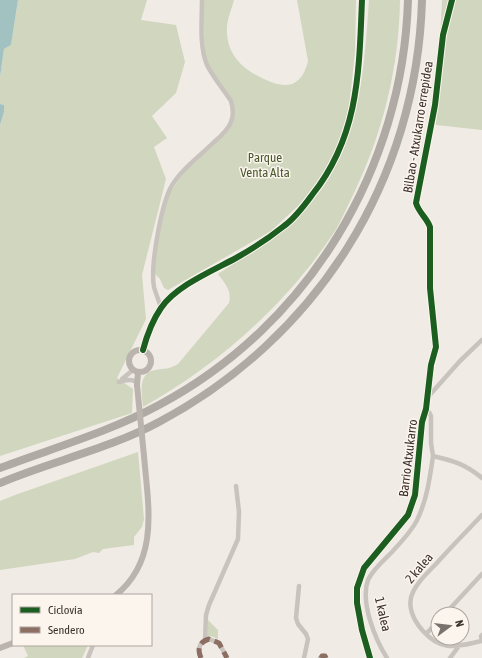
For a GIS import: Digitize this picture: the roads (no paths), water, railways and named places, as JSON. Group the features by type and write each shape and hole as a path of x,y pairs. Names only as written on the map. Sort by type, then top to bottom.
{"highway":[{"path":"0,468 107,429 161,404 206,376 237,352 268,325 298,292 323,259 351,215 380,150 392,112 401,70 406,34 408,0"},
{"path":"0,482 118,440 148,428 174,414 215,389 277,336 302,309 333,269 364,222 393,156 405,116 415,73 420,35 422,0"}],"street":[{"path":"161,308 154,287 154,260 161,221 170,188 185,169 229,126 233,114 231,101 208,66 205,57 202,43 202,0"},
{"path":"143,350 150,326 161,308 180,290 262,242 285,226 304,206 320,185 344,140 354,107 360,61 362,0"},
{"name":"Bilbao - Atxukarro errepidea","path":"426,409 431,365 436,347 430,288 430,227 428,222 418,211 416,203 435,105 443,35 452,0"},
{"path":"427,398 460,361 482,340"},
{"path":"117,594 131,580 140,566 148,538 149,518 136,371 129,362 129,357 135,351 143,350 150,356 151,362 148,369 145,371 136,371 118,383 131,379 135,381 137,385"},
{"name":"1 kalea","path":"387,658 376,636 369,613 366,590 369,579 376,569 409,532 418,519 428,488 433,456 431,443 431,416 426,409"},
{"name":"Barrio Atxukarro","path":"370,658 364,640 358,611 356,595 358,582 368,562 408,515 413,504 417,486 422,422 426,409"},
{"path":"433,456 459,463 482,478"},
{"path":"205,640 206,615 209,605 238,539 239,512 236,486"},
{"name":"2 kalea","path":"430,637 426,634 414,619 410,607 412,593 421,580 482,515"},
{"path":"452,606 482,574"},
{"path":"299,586 296,618 298,624 308,639 304,658"},
{"path":"426,634 430,630"},
{"path":"482,635 482,641"},
{"path":"201,658 199,646 205,640 209,639 219,643 227,658"},
{"name":"2 kalea","path":"470,644 482,641"},
{"path":"0,648 12,643"},
{"path":"88,658 94,646"},
{"name":"2 kalea","path":"445,646 459,646"},
{"path":"450,658 459,646"},
{"path":"320,658 322,656 325,656 326,658"}],"water":[{"path":"0,0 18,0 11,45 4,49 0,77"},
{"path":"0,104 4,105 4,112 0,125"}],"park label":[{"name":"Parque Venta Alta","path":"265,164"}]}
